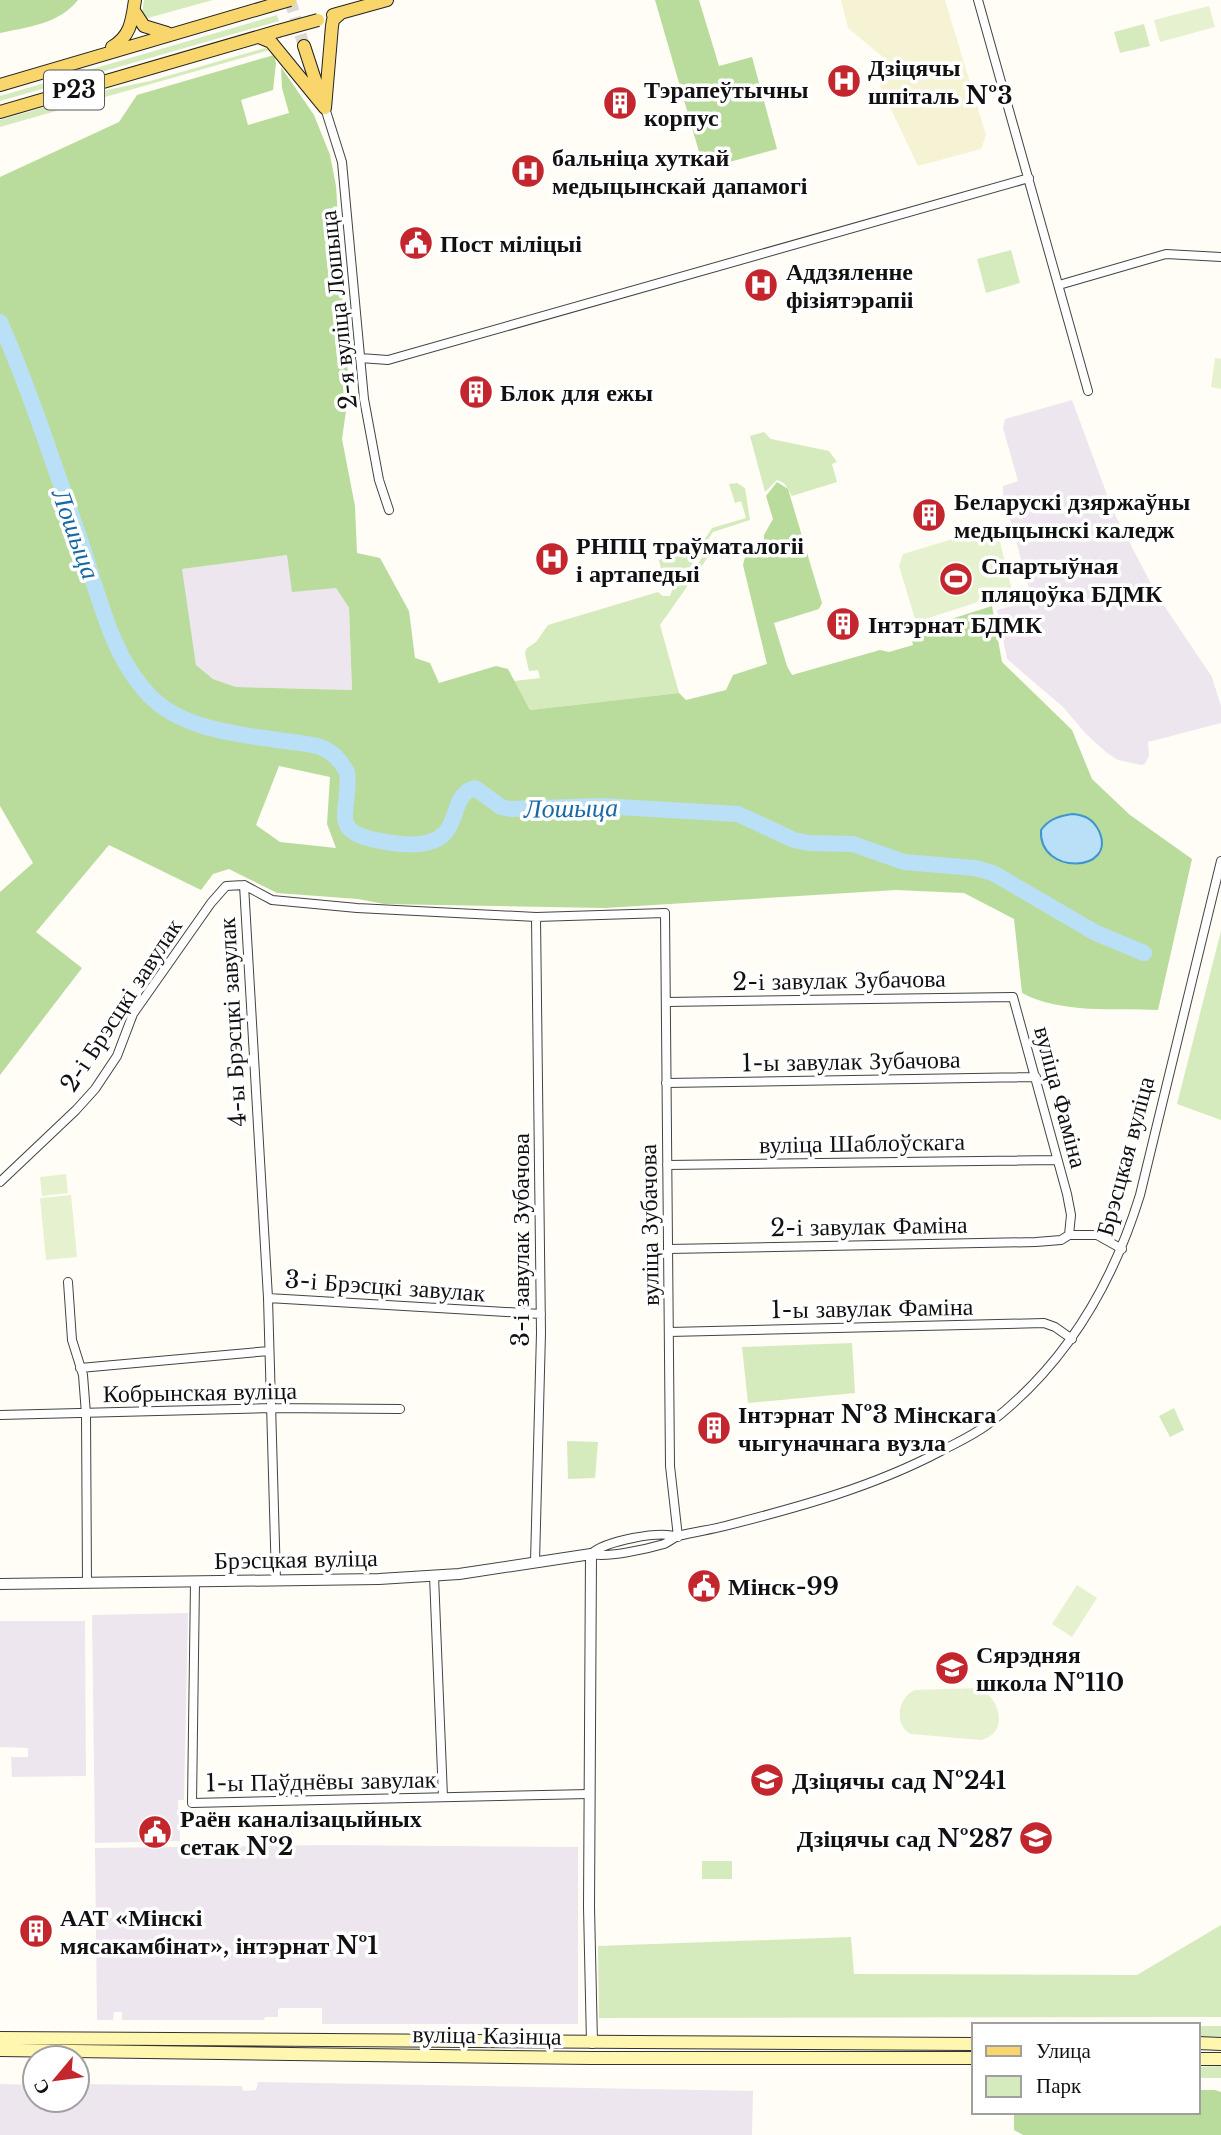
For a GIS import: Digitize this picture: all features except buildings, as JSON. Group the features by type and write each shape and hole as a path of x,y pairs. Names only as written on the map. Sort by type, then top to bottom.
{"main road":[{"name":"Р23","path":"0,85 290,0"},
{"name":"Р23","path":"0,112 387,0"},
{"path":"135,6 144,26 173,33"},
{"path":"98,55 126,36 135,6"},
{"path":"325,108 333,20 341,13"},
{"path":"259,37 271,42 325,108"},
{"path":"304,46 325,108"},
{"name":"вуліца Казінца","path":"0,2038 17,2044 444,2041 972,2044"},
{"path":"443,2055 439,2045 444,2041"},
{"path":"768,2042 768,2058"},
{"path":"591,2058 592,2043"},
{"path":"1200,2043 1221,2043"},
{"name":"вуліца Казінца","path":"0,2050 17,2044"},
{"name":"вуліца Казінца","path":"107,2044 591,2058 972,2058"},
{"path":"1200,2059 1221,2059"}],"street":[{"path":"978,0 1088,391"},
{"name":"2-я вуліца Лошыца","path":"325,108 342,162 364,398 379,480 389,510"},
{"path":"360,358 388,360 1029,178"},
{"path":"1059,285 1166,254 1221,257"},
{"name":"Брэсцкая вуліца","path":"0,1584 434,1576 591,1554 604,1546 662,1533 678,1536 698,1534 835,1495 922,1461 987,1425 1032,1387 1072,1339 1108,1279 1122,1249 1140,1195 1221,862"},
{"name":"2-і Брэсцкі завулак","path":"0,1182 95,1089 117,1056 133,1014 211,902 226,886 244,886"},
{"name":"4-ы Брэсцкі завулак","path":"276,1580 268,1298 244,886 272,900 357,908 536,918 664,913"},
{"name":"вуліца Зубачова","path":"664,913 670,1466 678,1536"},
{"name":"3-і завулак Зубачова","path":"535,1562 541,1314 536,918"},
{"name":"2-і завулак Зубачова","path":"666,1002 1013,997"},
{"name":"вуліца Фаміна","path":"1013,997 1071,1215 1069,1235"},
{"name":"1-ы завулак Зубачова","path":"666,1083 1036,1077"},
{"name":"вуліца Шаблоўскага","path":"667,1165 1057,1160"},
{"path":"1069,1235 1097,1235 1122,1249"},
{"name":"2-і завулак Фаміна","path":"668,1250 1036,1242 1061,1240 1069,1235"},
{"path":"68,1282 72,1340 83,1375 86,1414 88,1583"},
{"name":"3-і Брэсцкі завулак","path":"268,1298 541,1314"},
{"name":"1-ы завулак Фаміна","path":"669,1332 1044,1323 1072,1339"},
{"path":"80,1368 269,1351"},
{"name":"Кобрынская вуліца","path":"0,1415 271,1408 400,1409"},
{"path":"591,1554 589,1794 592,2043"},
{"path":"434,1576 443,1797"},
{"name":"1-ы Паўднёвы завулак","path":"195,1582 192,1803 589,1794"}],"shaded area":[{"path":"841,0 945,0 986,135 981,149 918,166 880,86 889,62 848,28"},
{"path":"1072,400 1113,511 1157,595 1212,677 1221,706 1221,723 1148,742 1149,756 1145,764 1141,765 1118,760 1107,753 1063,707 1007,659 997,610 1031,601 1033,594 1028,585 1003,493 1003,486 1018,481 1003,428 1005,419"},
{"path":"287,555 336,588 349,608 352,690 236,687 213,679 196,665 181,569"},
{"path":"188,1613 184,1800 178,1800 180,1841 95,1843 92,1615"},
{"path":"0,1621 85,1621 86,1776 12,1777 11,1757 28,1757 28,1748 0,1747"},
{"path":"330,1845 578,1847 578,2024 322,2024 322,2008 281,2008 278,2009 278,2017 265,2017 264,2020 122,2020 122,2012 114,2012 113,2020 97,2020 95,1848"},
{"path":"258,2082 753,2091 752,2135 0,2135 0,2084 21,2085 21,2114 91,2114 91,2084 242,2086 243,2091 256,2090"}],"green space":[{"path":"0,0 78,0 52,19 0,33"},
{"path":"144,0 213,0 148,18 142,13"},
{"path":"655,0 699,0 719,66 752,57 777,149 704,169"},
{"path":"1209,6 1215,27 1160,42 1154,20"},
{"path":"277,15 279,21 0,101 0,96"},
{"path":"1144,24 1150,46 1120,53 1114,32"},
{"path":"265,48 270,50 0,127 0,120"},
{"path":"274,55 276,63 273,90 241,100 248,125 289,113 282,88 281,67 314,115 330,155 336,186 349,390 342,439 355,506 357,553 380,558 409,611 415,658 430,663 439,683 496,666 508,669 530,710 679,693 686,700 726,690 733,675 767,664 743,565 747,549 764,541 764,535 773,519 766,496 777,482 788,489 822,603 819,609 774,623 792,675 880,650 889,652 913,645 910,632 992,606 1002,662 1072,730 1092,779 1130,815 1192,859 1158,1010 1071,1007 1037,1000 1022,993 1014,919 964,893 896,890 604,908 384,904 358,899 277,893 229,869 213,874 201,890 109,845 36,932 82,968 0,1075 0,892 33,863 0,806 0,177 119,122 137,95","holes":["287,555 292,592 336,588 349,608 352,690 236,687 213,679 196,665 182,569","279,766 330,777 327,824 336,848 280,842 256,825"]},
{"path":"1011,250 1020,283 986,293 977,259"},
{"path":"1215,358 1221,359 1221,389 1211,387"},
{"path":"764,432 771,439 829,451 837,462 832,464 837,482 792,496 784,483 777,480 765,492 750,436"},
{"path":"737,483 745,488 750,520 713,532 681,581 660,579 657,571 661,569 659,560 701,545 712,528 746,518 741,501 735,503 729,484"},
{"name":"Спартыўная пляцоўка БДМК","path":"989,528 997,529 1012,591 916,622 899,566 903,554"},
{"path":"716,537 708,557 660,625 679,693 530,710 514,681 540,678 538,670 529,671 525,653 548,625 658,592 663,596 670,596 673,588 684,584"},
{"path":"1221,931 1221,1120 1177,1104"},
{"path":"66,1174 68,1193 42,1196 40,1177"},
{"path":"71,1195 77,1257 46,1260 40,1198"},
{"path":"852,1343 855,1393 748,1403 742,1347"},
{"path":"1174,1408 1184,1430 1170,1437 1159,1416"},
{"path":"567,1441 598,1442 595,1478 568,1479"},
{"path":"1077,1585 1097,1598 1072,1637 1052,1624"},
{"path":"980,1688 993,1700 999,1716 996,1731 990,1736 981,1740 911,1734 905,1730 900,1711 905,1699 915,1690"},
{"path":"702,1861 732,1861 732,1879 702,1879"},
{"path":"1221,1925 1221,2017 599,2018 598,1946 851,1937 854,1974 1137,1975"},
{"path":"1200,2026 1221,2026 1221,2039 1200,2039"},
{"path":"1221,2066 1221,2078 1200,2078 1200,2067"},
{"path":"1200,2090 1221,2092 1221,2135 1023,2135 1014,2130 1014,2114 1200,2114"}],"water":[{"path":"1072,814 1088,818 1099,831 1102,845 1098,855 1088,861 1063,862 1051,855 1043,845 1041,830 1044,826 1055,819"}],"waterway":[{"name":"Лошыца","path":"0,322 41,428 106,621 124,661 136,679 163,707 195,723 231,733 310,744 329,751 347,772 345,819 354,833 386,842 414,844 433,841 444,834 459,802 475,788 501,807 511,809 600,806 738,814 794,840 853,844 904,862 975,868 993,873 1096,933 1144,953"}],"tunnel":[{"path":"290,0 304,46"}],"place":[{"name":"Дзіцячы шпіталь №3","path":"844,81"},
{"name":"Тэрапеўтычны корпус","path":"620,103"},
{"name":"бальніца хуткай медыцынскай дапамогі","path":"528,171"},
{"name":"Пост міліцыі","path":"416,243"},
{"name":"Аддзяленне фізіятэрапіі","path":"761,285"},
{"name":"Блок для ежы","path":"476,392"},
{"name":"Беларускі дзяржаўны медыцынскі каледж","path":"929,515"},
{"name":"РНПЦ траўматалогіі і артапедыі","path":"552,559"},
{"name":"Спартыўная пляцоўка БДМК","path":"956,579"},
{"name":"Інтэрнат БДМК","path":"843,624"},
{"name":"Інтэрнат №3 Мінскага чыгуначнага вузла","path":"714,1428"},
{"name":"Мінск-99","path":"704,1586"},
{"name":"Сярэдняя школа №110","path":"952,1668"},
{"name":"Дзіцячы сад №241","path":"767,1780"},
{"name":"Раён каналізацыйных сетак №2","path":"155,1832"},
{"name":"Дзіцячы сад №287","path":"1036,1838"},
{"name":"ААТ «Мінскі мясакамбінат», інтэрнат №1","path":"36,1931"}]}
